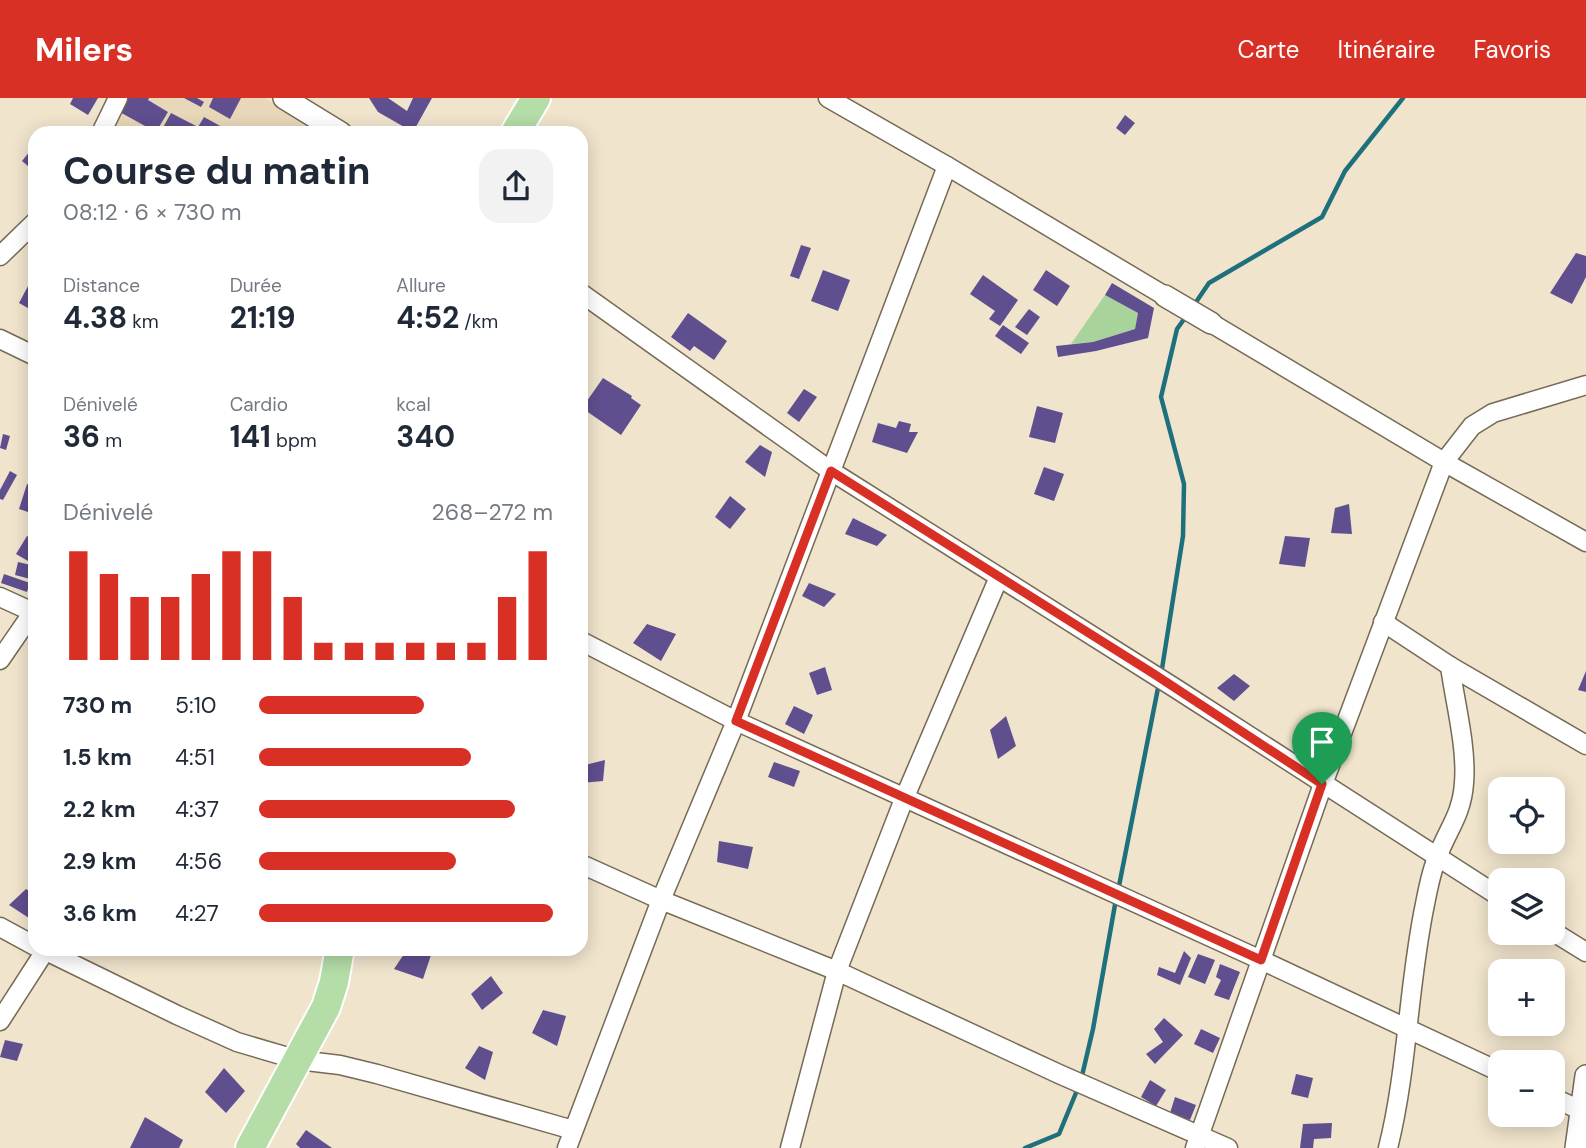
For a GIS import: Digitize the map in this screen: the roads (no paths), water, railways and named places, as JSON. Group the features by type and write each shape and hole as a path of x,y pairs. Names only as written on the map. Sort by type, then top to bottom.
{"main road":[{"path":"519,126 536,98"},
{"path":"250,1148 326,1007 339,956"}],"street":[{"path":"104,126 118,98"},
{"path":"285,98 330,126"},
{"path":"828,98 1444,462 1586,542"},
{"path":"567,1148 661,900 736,721 947,166"},
{"path":"0,256 28,229"},
{"path":"588,298 831,471 1154,674 1488,889"},
{"path":"0,339 28,353"},
{"path":"1198,1141 1322,784 1444,462 1472,426 1493,412 1586,385"},
{"path":"790,1148 836,971 904,799 999,577"},
{"path":"0,597 28,609"},
{"path":"0,660 28,620"},
{"path":"1383,622 1450,666 1586,745"},
{"path":"588,645 736,721 1131,900 1488,1066"},
{"path":"1388,1148 1404,1067 1425,905 1437,857 1460,811 1464,782 1464,762 1450,666"},
{"path":"588,866 661,900 836,971 1198,1141 1228,1148"},
{"path":"0,927 28,941"},
{"path":"1565,939 1586,953"},
{"path":"0,1021 37,956"},
{"path":"58,956 177,1016 237,1042 298,1060 340,1065 377,1074 573,1130"},
{"path":"1576,1148 1586,1076"},
{"path":"1565,1103 1581,1111"}],"waterway":[{"path":"1194,305 1209,283 1322,217 1345,171 1403,98"},
{"path":"1161,675 1183,536 1184,484 1161,397 1177,329 1187,315"},
{"path":"1118,891 1159,683"},
{"path":"1081,1080 1116,899"},
{"path":"1025,1148 1059,1134 1078,1088"}]}
